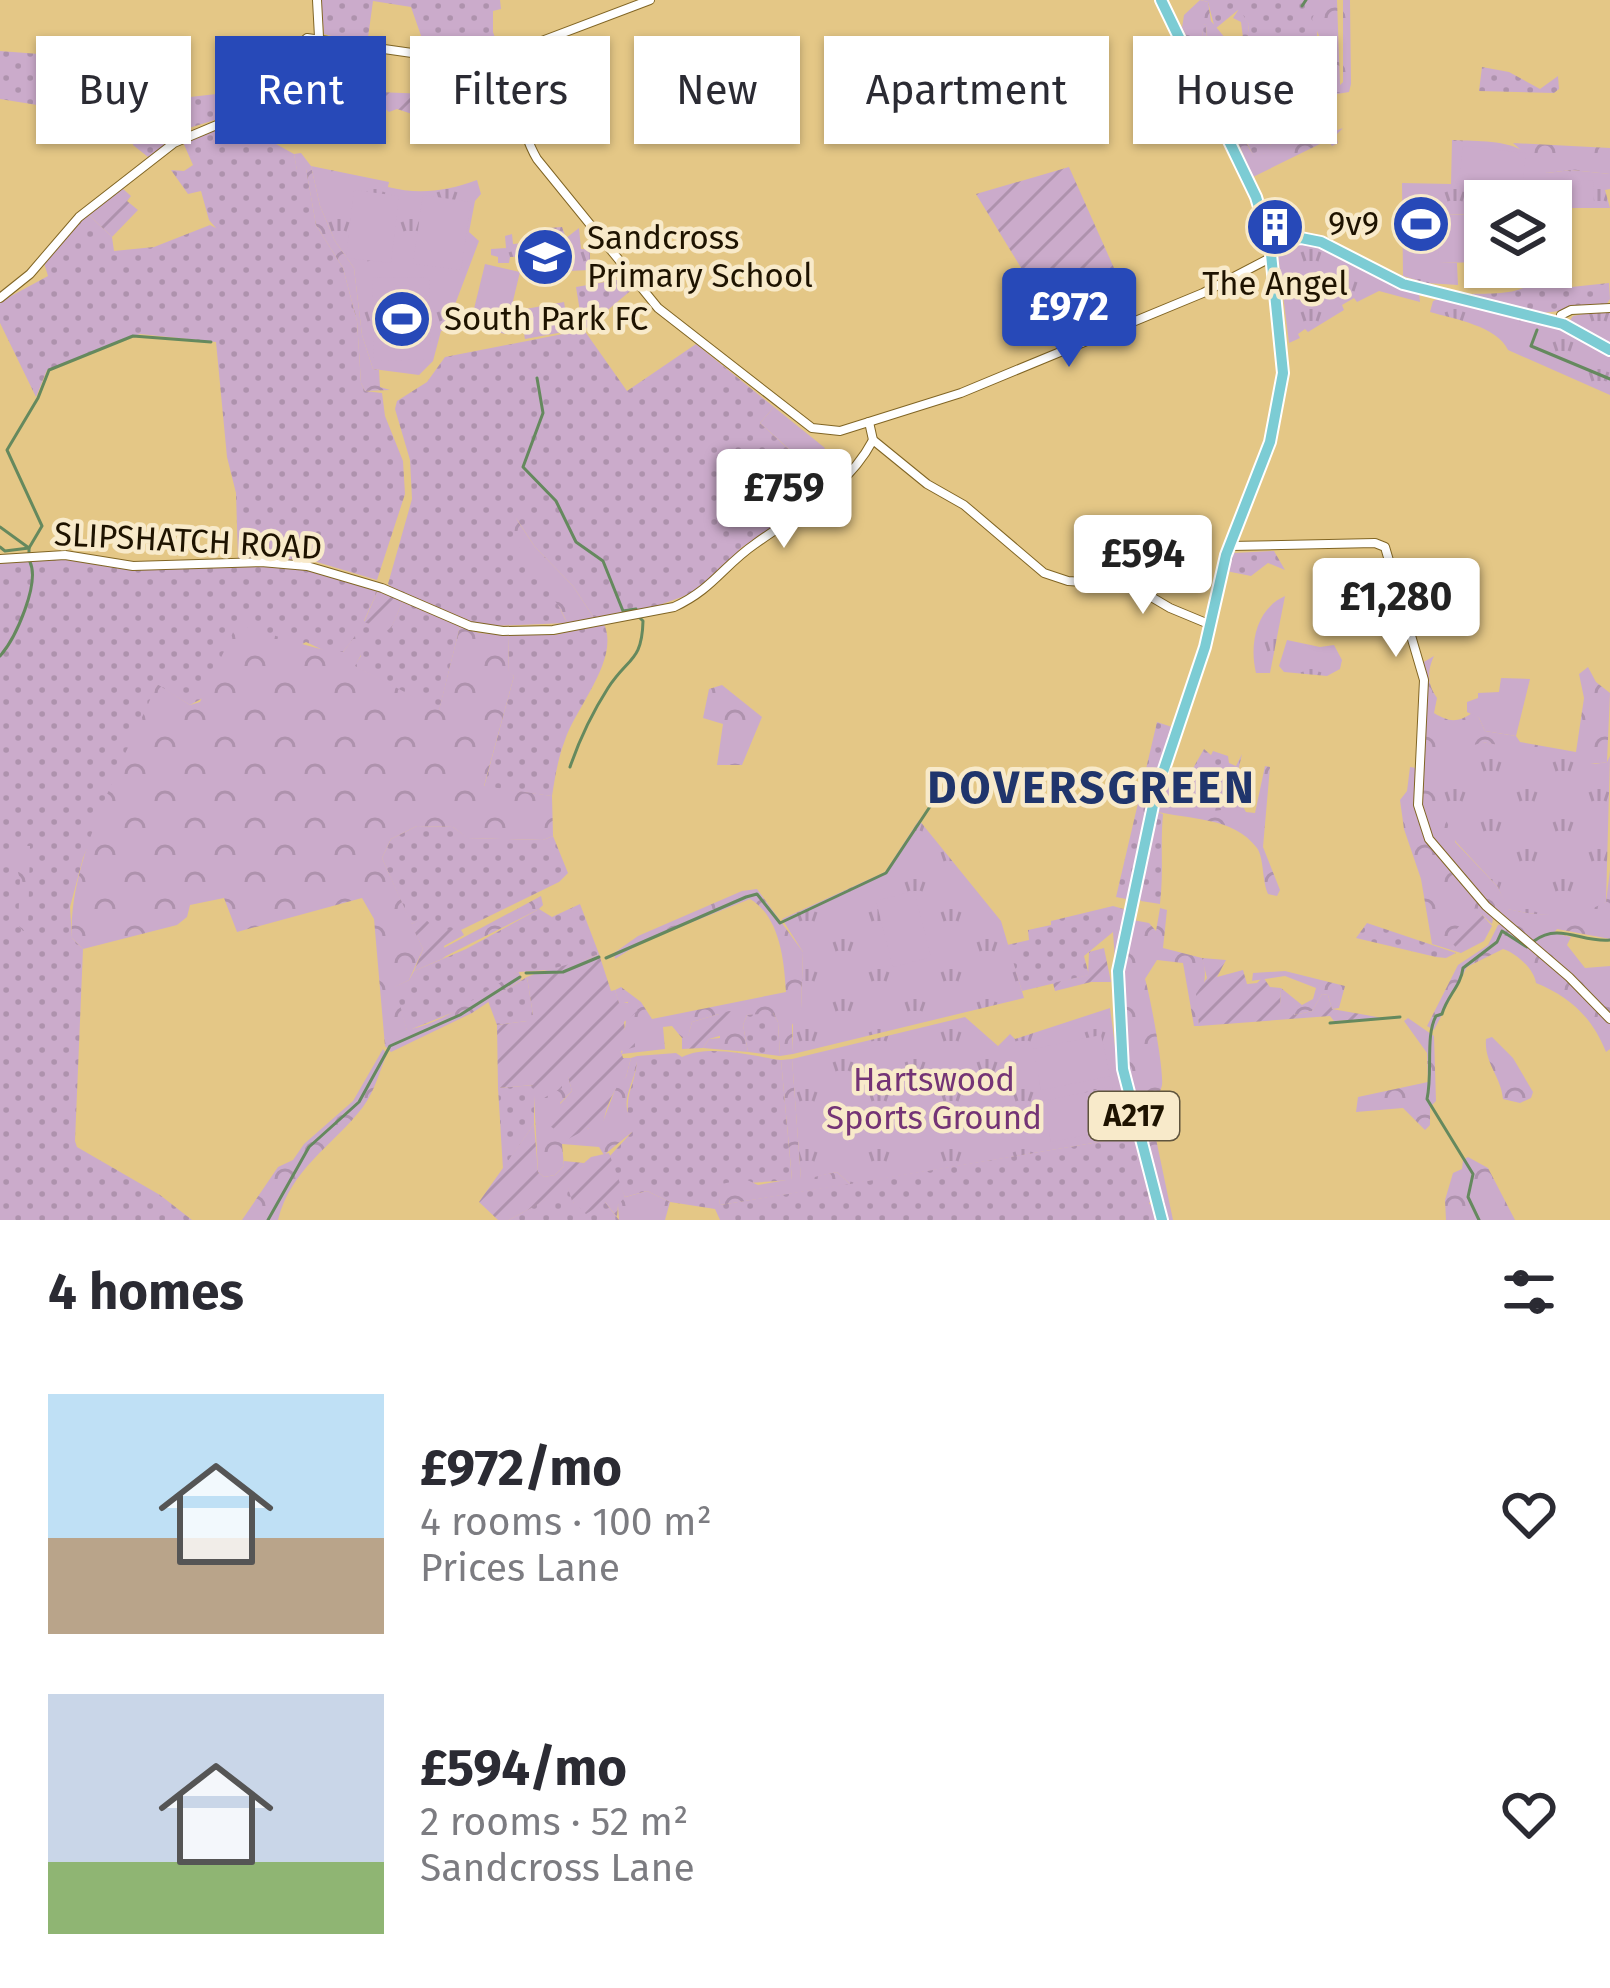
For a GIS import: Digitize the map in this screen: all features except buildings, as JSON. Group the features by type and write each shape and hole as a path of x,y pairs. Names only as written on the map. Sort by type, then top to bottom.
{"main road":[{"name":"A217","path":"1161,0 1255,194 1271,255 1283,373 1270,442 1229,546 1210,625 1155,796 1118,970 1123,1069 1162,1220"},
{"path":"1271,255 1301,238 1321,242 1402,284 1560,320 1610,350"}],"street":[{"path":"317,0 319,36"},
{"path":"555,36 650,0"},
{"path":"0,298 30,274 79,217 175,142 215,125"},
{"path":"528,144 658,308 804,425 834,431 984,385 1250,270 1271,255"},
{"path":"1560,320 1576,311 1610,308"},
{"path":"869,422 873,440 918,478 964,505 1019,555 1052,577 1131,585 1210,625"},
{"name":"SLIPSHATCH ROAD","path":"0,559 65,555 133,566 261,562 307,566 382,588 485,630 553,630 674,607 691,599 717,582 750,547 831,495 873,440"},
{"path":"1229,546 1375,543 1385,547 1424,680 1418,787 1421,821 1429,839 1462,881 1610,1019"}],"green space":[{"path":"321,0 500,0 501,9 493,11 494,36 421,36 411,7 373,1 368,36 324,34"},
{"path":"1200,0 1208,2 1211,21 1224,36 1208,36 1202,24 1203,36 1186,36 1184,15"},
{"path":"1201,0 1320,0 1317,36 1248,36 1249,24 1238,10 1215,29 1208,2"},
{"path":"1320,0 1337,0 1340,85 1343,0 1350,0 1349,92 1337,92 1337,36 1319,36 1312,19"},
{"path":"1239,9 1249,24 1248,36 1243,36 1241,22 1233,18"},
{"path":"0,51 36,54 36,105 0,99"},
{"path":"1482,67 1509,72 1540,89 1558,76 1559,89 1554,93 1479,91"},
{"path":"386,92 410,93 410,113 389,112"},
{"path":"215,94 215,120 191,127 191,97"},
{"path":"215,128 215,144 276,144 294,154 297,170 306,168 316,225 343,268 357,321 361,383 365,391 382,393 385,416 403,461 405,494 377,580 310,560 238,559 236,493 227,457 216,342 140,334 47,370 36,397 0,323 0,302 48,276 44,263 89,215 112,237 114,251 154,247 210,225 216,228 201,191 188,194 171,170 184,171 193,165 184,144 191,144 191,137"},
{"path":"1452,140 1493,142 1528,153 1547,173 1610,174 1610,189 1605,190 1610,208 1572,208 1572,180 1464,180 1464,214 1439,215 1440,263 1457,263 1458,285 1403,276 1402,183 1451,184"},
{"path":"1513,143 1610,148 1610,174 1547,173"},
{"path":"133,144 166,144 148,157"},
{"path":"1239,144 1248,144 1254,156 1265,153 1271,144 1320,144 1253,177"},
{"path":"1248,144 1271,144 1266,153 1254,157"},
{"path":"1463,146 1526,153 1523,180 1459,181"},
{"path":"301,153 311,166 320,206 335,241 354,268 362,335 373,369 379,370 380,387 390,390 365,391 361,383 357,321 343,268 316,225 306,169 297,171 294,154"},
{"path":"311,166 411,191 477,180 481,194 475,201 469,232 479,241 433,361 419,375 373,369 362,335 354,268 335,241 320,206"},
{"path":"1069,167 1118,277 1045,307 976,194"},
{"path":"1593,180 1594,203 1572,204 1572,182"},
{"path":"122,188 131,196 127,201 138,210 112,237 89,215"},
{"path":"354,190 399,196 391,263 346,258"},
{"path":"423,195 471,202 461,270 413,264"},
{"path":"1436,197 1437,215 1464,214 1464,262 1439,263 1438,250 1406,251 1406,198"},
{"path":"562,227 566,238 579,228 581,249 590,249 590,270 569,271 534,262 533,256 498,263 498,257 491,255 491,249 506,248 505,236 512,234 513,244 536,242 536,229"},
{"path":"1297,244 1344,257 1419,293 1420,302 1379,291 1357,302 1354,298 1342,305 1344,310 1308,332 1305,329 1289,343 1278,254"},
{"path":"485,264 520,272 505,334 470,325"},
{"name":"South Park FC","path":"429,277 431,359 374,361 372,278"},
{"path":"628,278 635,287 584,330 627,391 696,344 774,407 760,423 831,488 741,548 718,574 690,594 654,607 594,618 516,518 567,623 494,626 472,622 391,587 388,584 412,499 410,460 395,409 397,401 427,382 445,357 583,330 576,287"},
{"path":"1609,283 1610,299 1606,305 1543,313 1468,294"},
{"path":"1438,299 1563,330 1573,316 1610,309 1610,395 1508,350 1485,329 1430,312"},
{"path":"564,302 569,331 525,339 520,310"},
{"path":"774,407 825,448 812,470 760,423"},
{"path":"515,517 594,618 567,623 518,545"},
{"path":"1274,551 1285,570 1268,563 1251,576 1226,571 1234,553"},
{"path":"54,558 132,570 264,565 309,571 378,590 364,621 390,630 403,601 460,626 439,711 354,666 361,656 358,633 343,652 329,653 306,642 190,705 157,685 83,858 70,907 72,938 83,949 75,1141 77,1147 160,1195 192,1220 0,1220 0,562"},
{"path":"378,590 403,601 390,631 364,622"},
{"path":"1285,596 1270,673 1256,673 1254,651 1261,618"},
{"path":"237,624 334,652 343,652 358,632 367,644 355,666 439,710 460,626 508,635 509,672 514,676 484,786 552,796 553,836 543,840 467,838 453,827 417,826 391,839 382,858 423,949 409,980 395,987 407,1030 451,1013 519,972 521,980 472,1013 391,1052 385,1046 374,919 362,898 237,932 224,898 190,905 187,917 177,925 83,949 72,938 73,908 89,843 157,684 190,705 200,702"},
{"path":"604,624 607,638 602,667 570,727 552,796 484,787 514,676 509,673 508,635 554,635"},
{"path":"1287,640 1334,645 1342,660 1340,669 1327,676 1284,672 1279,666"},
{"path":"1434,656 1429,677 1437,698 1434,713 1453,720 1472,713 1485,731 1516,736 1520,742 1576,752 1584,698 1579,674 1588,667 1610,693 1607,762 1561,761 1483,742 1455,842 1498,887 1508,909 1523,912 1558,914 1606,902 1610,870 1610,939 1557,929 1554,933 1571,937 1567,945 1585,968 1610,966 1610,1049 1606,1052 1579,1010 1536,983 1524,962 1503,949 1467,967 1434,1030 1427,1026 1458,965 1488,945 1498,925 1531,948 1536,943 1473,888 1423,820 1422,663"},
{"path":"1501,678 1530,679 1516,736 1485,731 1479,718 1467,712 1467,702 1478,698 1478,693 1499,692"},
{"path":"722,685 762,717 742,765 717,765 723,724 703,718 709,689"},
{"path":"1157,722 1172,727 1143,831 1131,900 1116,897"},
{"path":"1483,742 1595,764 1607,762 1610,756 1606,902 1558,915 1507,909 1498,887 1456,842 1431,787 1443,756"},
{"path":"1204,749 1211,755 1213,751 1228,756 1236,766 1242,754 1221,811 1210,807 1192,770"},
{"path":"1265,766 1270,767 1263,847 1280,890 1277,896 1268,894 1257,848 1236,830 1154,811 1160,789 1192,770 1214,811 1221,810 1232,780 1241,779 1241,803 1246,812 1255,813"},
{"path":"1410,767 1416,768 1417,798 1428,838 1493,919 1492,924 1476,909 1461,953 1432,944 1400,800 1407,791"},
{"path":"1154,811 1163,814 1160,904 1138,897"},
{"name":"Hartswood Sports Ground","path":"919,820 1001,921 1024,998 793,1054 793,1011 801,1009 803,952 782,919 885,872"},
{"path":"417,826 453,827 468,838 543,840 553,836 568,873 559,882 461,930 438,932 424,919 411,924 382,858 391,839"},
{"path":"19,846 30,846 28,930 23,931 18,925 20,879 14,859"},
{"path":"757,889 803,952 801,1009 792,1025 793,1054 780,1056 773,1013 747,1015 743,1025 748,1052 703,1048 709,1039 720,1038 719,1014 692,1022 688,1037 682,1038 672,1026 663,1027 665,1049 622,1054 628,1002 619,1004 615,990 621,987 641,1002 652,1019 786,992 774,928 750,899 642,942 615,959 614,953 638,936 742,891"},
{"path":"914,891 931,957 893,967 876,901"},
{"path":"541,896 539,909 446,956 442,949"},
{"path":"580,904 599,954 562,969 519,972 464,1008 407,1031 394,987 409,980 414,971 539,909 552,917"},
{"path":"1113,906 1127,910 1115,961 1113,932 1084,956 1089,975 1022,991 1007,945 1029,940 1028,930 1051,925 1051,921"},
{"path":"1160,908 1167,910 1163,948 1202,958 1205,974 1199,1026 1194,1026 1183,963 1157,960 1145,979 1162,1077 1151,1101 1151,1115 1173,1220 1165,1220 1134,1101 1118,990 1133,920 1149,923 1156,931"},
{"path":"1476,908 1492,926 1484,941 1461,953 1453,944 1453,933"},
{"path":"424,918 438,931 460,928 464,935 444,946 442,959 414,971 423,949 411,924"},
{"path":"1367,923 1456,953 1436,957 1356,938"},
{"path":"1104,948 1111,982 1055,991 1053,983 1088,975 1089,952"},
{"path":"599,954 619,1003 632,1003 638,1011 624,1022 625,1031 635,1030 635,1047 621,1051 623,1058 631,1058 626,1077 609,1102 603,1133 596,1135 589,1128 568,1139 550,1126 551,1114 572,1091 568,1077 562,1076 562,1088 540,1100 534,1096 533,1085 498,1088 497,1025 527,1021 533,1015 527,977"},
{"path":"1202,958 1226,960 1217,977 1243,970 1247,984 1263,977 1270,987 1281,988 1280,1005 1295,1007 1294,1015 1312,1011 1322,994 1328,995 1332,1009 1383,1018 1334,1021 1330,1016 1199,1026 1196,994 1207,978"},
{"path":"1285,971 1345,986 1339,1008 1332,1009 1328,995 1322,994 1312,1011 1294,1015 1280,1005 1281,988 1302,1005 1313,999 1316,988 1285,976 1252,981 1253,973"},
{"path":"527,977 533,1015 527,1021 497,1025 488,1001"},
{"name":"Hartswood Sports Ground","path":"1110,1008 1135,1136 850,1184 837,1172 801,1180 792,1059 965,1017 998,1046 1010,1034 1015,1039"},
{"path":"735,1012 730,1033 709,1039 703,1048 682,1049 682,1038 688,1036 692,1022"},
{"path":"773,1013 778,1022 780,1056 748,1052 743,1025 747,1015"},
{"path":"1408,1018 1434,1036 1436,1101 1425,1130 1403,1108 1356,1112 1358,1097 1428,1082 1427,1053 1404,1021"},
{"path":"1101,1035 1110,1076 1041,1090 1033,1049"},
{"path":"1492,1037 1513,1058 1533,1092 1531,1098 1520,1103 1503,1099 1486,1048 1486,1039"},
{"path":"383,1049 387,1054 367,1101 303,1172 278,1220 242,1220 278,1167 293,1160 304,1144 353,1101"},
{"path":"718,1051 781,1060 792,1180 718,1185 720,1205 1135,1136 1152,1197 1149,1204 1154,1205 1157,1220 720,1220 715,1209 670,1202 647,1191 625,1197 608,1158 632,1132 628,1099 637,1056 676,1053 682,1057"},
{"path":"637,1056 627,1098 632,1132 604,1155 599,1147 562,1144 564,1166 544,1177 538,1172 534,1096 568,1076 572,1091 560,1103 580,1131 602,1124 618,1082 626,1077 631,1058"},
{"path":"792,1059 801,1179 837,1172 850,1184 720,1205 717,1185 745,1179 758,1185 792,1179 781,1060"},
{"path":"534,1085 534,1124 503,1169 498,1088"},
{"path":"1112,1087 1120,1128 1051,1142 1043,1101"},
{"path":"534,1124 538,1172 544,1177 555,1175 564,1161 584,1163 609,1153 625,1197 617,1217 605,1202 586,1214 572,1201 568,1188 509,1220 498,1220 479,1202"},
{"path":"1468,1157 1488,1168 1515,1220 1446,1220 1445,1200 1453,1173 1462,1169"},
{"path":"568,1187 574,1203 605,1202 619,1220 509,1220"},
{"path":"647,1191 670,1202 665,1220 619,1220 622,1198"}],"waterway":[{"path":"1302,6 1306,0"},
{"path":"1537,330 1531,346 1610,379"},
{"path":"0,527 29,548 42,526 7,450 49,370 133,336 211,342"},
{"path":"537,378 543,413 523,467 556,501 576,542 603,561 623,611 636,609"},
{"path":"0,547 5,551 29,548 29,554"},
{"path":"0,656 25,610 32,583 30,562"},
{"path":"570,767 602,697 637,652 643,621 639,617"},
{"path":"606,958 746,897 757,894 780,923 886,873 937,796"},
{"path":"1479,1220 1468,1197 1473,1174 1427,1099 1431,1034 1463,968 1497,942 1502,931 1527,947"},
{"path":"1534,941 1552,933 1610,940"},
{"path":"526,973 563,972 599,957"},
{"path":"268,1220 309,1147 359,1102 390,1046 460,1015 520,977"},
{"path":"1330,1023 1400,1017"}],"place":[{"name":"9v9","path":"1421,224"},
{"name":"The Angel","path":"1275,227"},
{"name":"Sandcross Primary School","path":"545,257"},
{"name":"South Park FC","path":"402,319"}],"district":[{"name":"DOVERSGREEN","path":"1092,788"}]}
